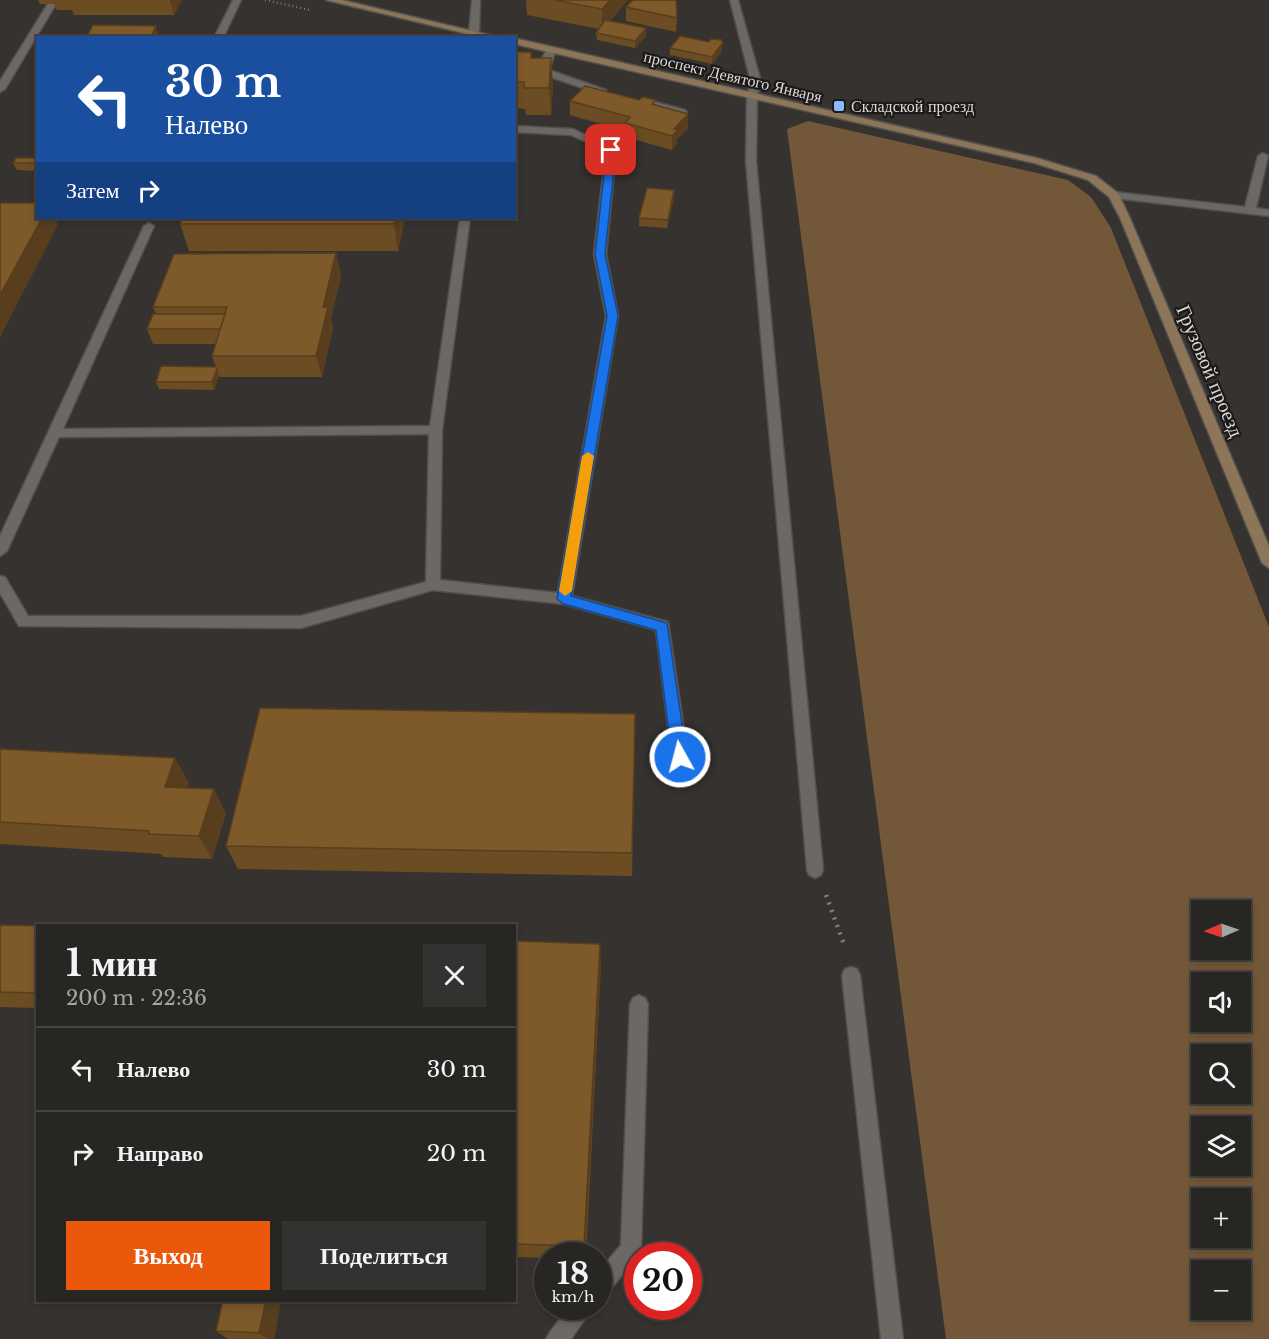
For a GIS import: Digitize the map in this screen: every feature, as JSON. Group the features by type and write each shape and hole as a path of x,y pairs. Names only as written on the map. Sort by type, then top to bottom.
{"street":[{"path":"330,0 490,36"},
{"name":"проспект Девятого Января","path":"516,43 1037,161 1092,178 1114,195"},
{"name":"Грузовой проезд","path":"1114,195 1269,563"}],"lane":[{"path":"219,36 237,0"},
{"path":"474,32 476,0"},
{"path":"734,0 756,82 752,96 751,161 815,870"},
{"path":"0,89 52,4"},
{"path":"551,50 543,68 545,72 581,86 614,95"},
{"path":"648,103 681,112"},
{"path":"516,129 573,132 611,150 600,254 612,316 564,599"},
{"path":"1250,209 1263,156"},
{"path":"1114,195 1269,213"},
{"path":"433,585 436,430 465,219"},
{"path":"0,551 149,226"},
{"path":"55,433 436,430"},
{"path":"0,581 24,622 301,622 433,585 564,599 663,626 680,757"},
{"path":"851,975 891,1339"},
{"path":"612,1271 631,1249 639,1004"},
{"path":"557,1339 573,1320"}],"path":[{"path":"815,870 842,933 851,975"}],"shaded area":[{"path":"808,121 1068,180 1091,197 1111,228 1269,627 1269,1339 946,1339 787,129"}],"building":[{"path":"554,0 610,0 602,9"},
{"path":"633,0 676,0 677,18 626,7"},
{"path":"605,20 646,28 635,41 596,33"},
{"path":"93,25 156,26 151,36 87,36"},
{"path":"680,36 709,42 711,39 722,40 722,44 712,57 670,48"},
{"path":"516,52 531,52 531,58 551,58 549,88 524,88 524,82 516,82"},
{"path":"585,86 639,100 643,97 656,100 652,104 688,114 674,129 678,130 672,136 625,123 630,117 570,101"},
{"path":"16,158 36,158 36,163 13,163"},
{"path":"647,188 674,190 668,220 639,218"},
{"path":"0,203 36,203 36,219 41,219 0,295"},
{"path":"182,219 395,219 394,224 180,224"},
{"path":"336,253 323,307 328,307 316,356 212,356 227,307 153,307 174,254"},
{"path":"153,314 225,314 220,329 147,329"},
{"path":"161,366 216,367 217,369 212,382 156,382"},
{"path":"260,708 635,714 632,853 226,846"},
{"path":"0,749 175,758 165,787 214,789 199,836 0,822"},
{"path":"0,925 36,926 36,993 0,992"},
{"path":"516,941 600,944 584,1242 516,1244"},
{"path":"223,1302 266,1302 259,1333 216,1331"}],"slow traffic":[{"path":"565,591 588,456"}],"place":[{"name":"Складской проезд","path":"839,106"}],"route":[{"path":"611,150 600,254 612,316 564,599 663,626 680,757"}]}
